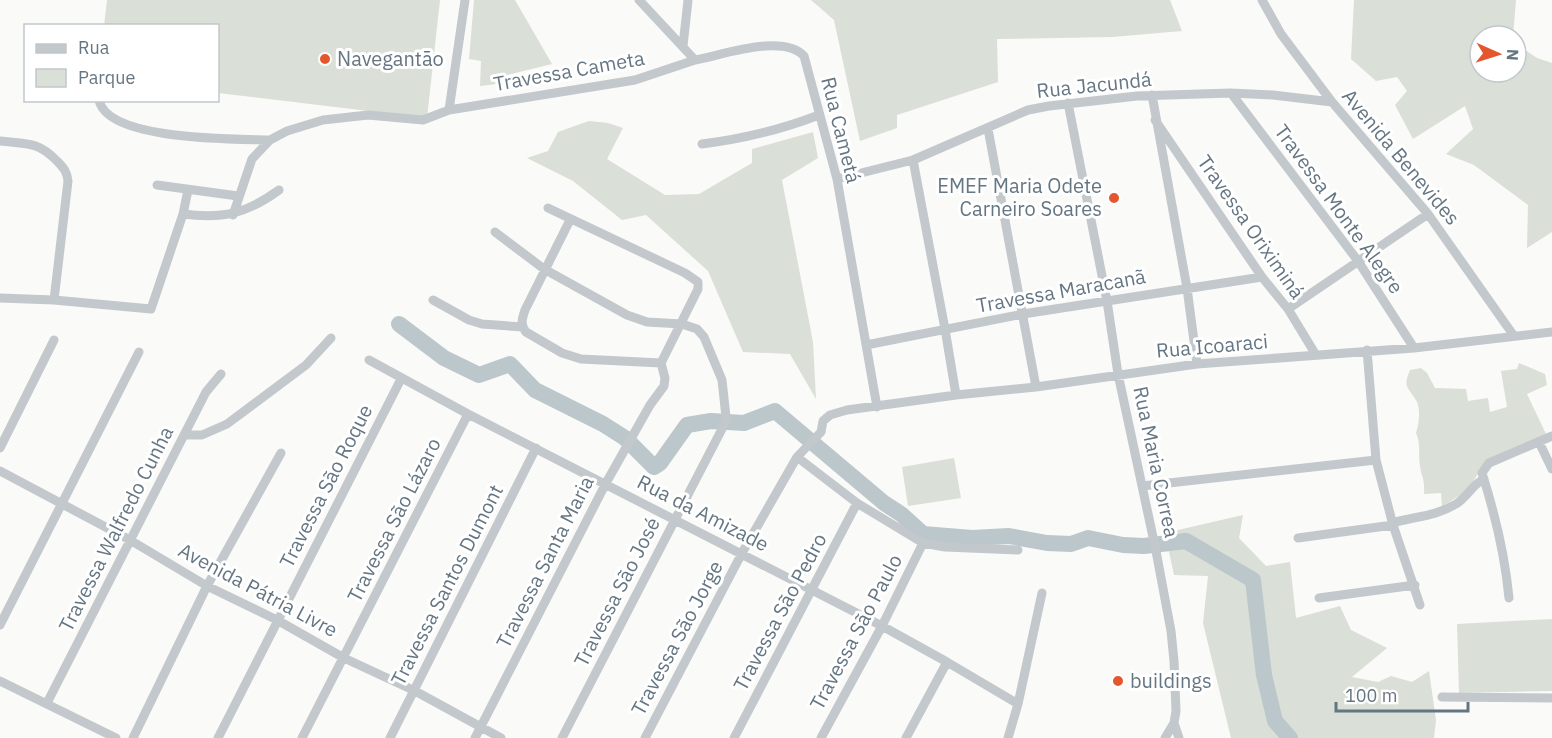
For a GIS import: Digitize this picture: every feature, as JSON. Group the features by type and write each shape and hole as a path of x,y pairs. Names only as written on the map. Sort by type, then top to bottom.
{"street":[{"path":"448,110 465,0"},
{"path":"639,0 695,60"},
{"path":"683,46 688,0"},
{"name":"Avenida Benevides","path":"1262,0 1281,34 1332,102 1428,214 1514,336"},
{"name":"Rua Cametá","path":"695,60 766,46 791,47 799,50 804,56 837,179 877,407"},
{"name":"Travessa Cameta","path":"270,140 295,127 323,120 368,115 423,120 448,110 635,80 695,60"},
{"name":"Rua Jacundá","path":"837,179 913,160 1028,110 1068,103 1152,95 1232,93 1332,102"},
{"name":"Travessa Monte Alegre","path":"1232,93 1358,261 1414,348"},
{"path":"1152,95 1187,288 1197,364"},
{"path":"99,102 110,117 132,128 204,138 270,140"},
{"name":"Rua Maria Correa","path":"1068,103 1107,301 1118,374 1167,603 1174,661 1176,697 1174,723"},
{"path":"702,144 741,139 785,128 819,115"},
{"name":"Travessa Oriximiná","path":"1155,120 1262,277 1288,309 1316,355"},
{"path":"988,129 1036,387"},
{"path":"233,215 252,159 270,140"},
{"path":"0,141 36,145 46,149 67,172 68,181 54,300"},
{"path":"913,160 956,395"},
{"path":"157,185 238,196"},
{"path":"0,298 54,300 151,309 154,306 183,214 188,190"},
{"path":"183,214 233,215 261,203 279,190"},
{"path":"548,208 685,273 698,282 698,289 661,363 581,359 562,353 526,332 522,327 525,310 570,220"},
{"path":"1288,309 1428,214"},
{"path":"495,232 544,269 627,315 647,322 682,324"},
{"name":"Travessa Maracanã","path":"866,345 1023,314 1262,277"},
{"path":"433,300 475,322 522,327"},
{"name":"Travessa São José","path":"562,738 723,427 726,417 722,380 704,337 697,329 682,324"},
{"name":"Rua Icoaraci","path":"877,407 1197,364 1414,348 1552,332"},
{"path":"185,435 202,435 227,424 306,365 331,338"},
{"path":"0,448 54,340"},
{"path":"1367,350 1376,460 1393,524 1420,604"},
{"path":"0,625 139,352"},
{"name":"Rua da Amizade","path":"369,360 468,414 882,626 1018,704"},
{"name":"Travessa Santa Maria","path":"475,738 606,483 650,405 664,386 665,378 661,363"},
{"name":"Travessa Walfredo Cunha","path":"47,703 206,392 221,374"},
{"name":"Travessa São Roque","path":"218,738 401,379"},
{"name":"Travessa São Jorge","path":"645,738 742,553 797,457 821,432 823,421 830,415 847,410 877,407"},
{"name":"Travessa São Lázaro","path":"302,738 468,414"},
{"path":"1509,598 1505,563 1488,488 1482,473 1489,463 1552,436"},
{"path":"1539,442 1552,469"},
{"name":"Travessa Santos Dumont","path":"390,738 536,448"},
{"path":"133,738 207,586 281,453"},
{"path":"797,457 857,503 923,543 945,547 1018,550"},
{"path":"1142,486 1376,460"},
{"name":"Avenida Pátria Livre","path":"0,471 62,502 207,586 277,620 344,658 415,691 501,738"},
{"path":"1298,538 1393,524 1438,514 1468,494 1477,482 1484,479"},
{"name":"Travessa São Pedro","path":"734,738 857,503"},
{"name":"Travessa São Paulo","path":"821,738 882,626 923,543"},
{"path":"1319,598 1414,585"},
{"path":"1008,738 1018,704 1042,593"},
{"path":"906,738 947,662"},
{"path":"0,681 116,738"},
{"path":"1442,697 1552,698"},
{"path":"1165,738 1174,723"},
{"path":"1174,723 1179,738"}],"green space":[{"name":"Navegantão","path":"107,0 440,0 427,118 219,93 219,24 104,24"},
{"path":"474,0 515,0 552,64 507,75 506,83 480,86 481,61 469,59"},
{"path":"811,0 1170,0 1182,31 1112,37 997,39 998,82 897,115 897,128 860,141 834,20"},
{"path":"1354,0 1516,0 1514,24 1468,24 1468,84 1528,84 1528,52 1552,63 1552,232 1527,248 1528,205 1474,165 1446,154 1473,129 1465,106 1413,139 1395,105 1407,91 1397,77 1376,81 1351,59"},
{"path":"589,121 608,123 623,128 607,159 665,195 699,194 752,163 752,149 813,132 818,158 782,180 813,342 816,399 790,354 743,352 708,271 646,215 622,220 573,181 527,158 548,151 558,132"},
{"path":"1519,363 1545,374 1547,385 1527,394 1546,434 1484,463 1469,489 1442,507 1441,493 1424,494 1416,433 1419,407 1406,383 1410,370 1421,368 1427,373 1435,388 1466,389 1468,401 1488,398 1490,412 1507,407 1501,371 1517,369"},
{"path":"954,458 961,498 908,506 902,467"},
{"path":"1243,515 1239,538 1266,566 1290,562 1296,618 1340,606 1351,630 1387,648 1352,677 1378,682 1391,676 1412,682 1429,671 1436,720 1434,738 1231,738 1203,623 1208,576 1174,575 1165,533"},
{"path":"1552,619 1552,691 1459,693 1457,624"}],"waterway":[{"path":"399,324 444,358 479,375 510,364 535,390 603,424 625,438 654,467 660,463 687,425 711,421 744,423 775,411 923,534 972,538 1009,536 1047,543 1071,544 1088,538 1123,545 1144,546 1186,541 1253,580 1264,675 1275,721 1290,738"}],"place":[{"name":"Navegantão","path":"325,59"},
{"name":"EMEF Maria Odete Carneiro Soares","path":"1114,198"},
{"name":"buildings","path":"1118,681"}]}
